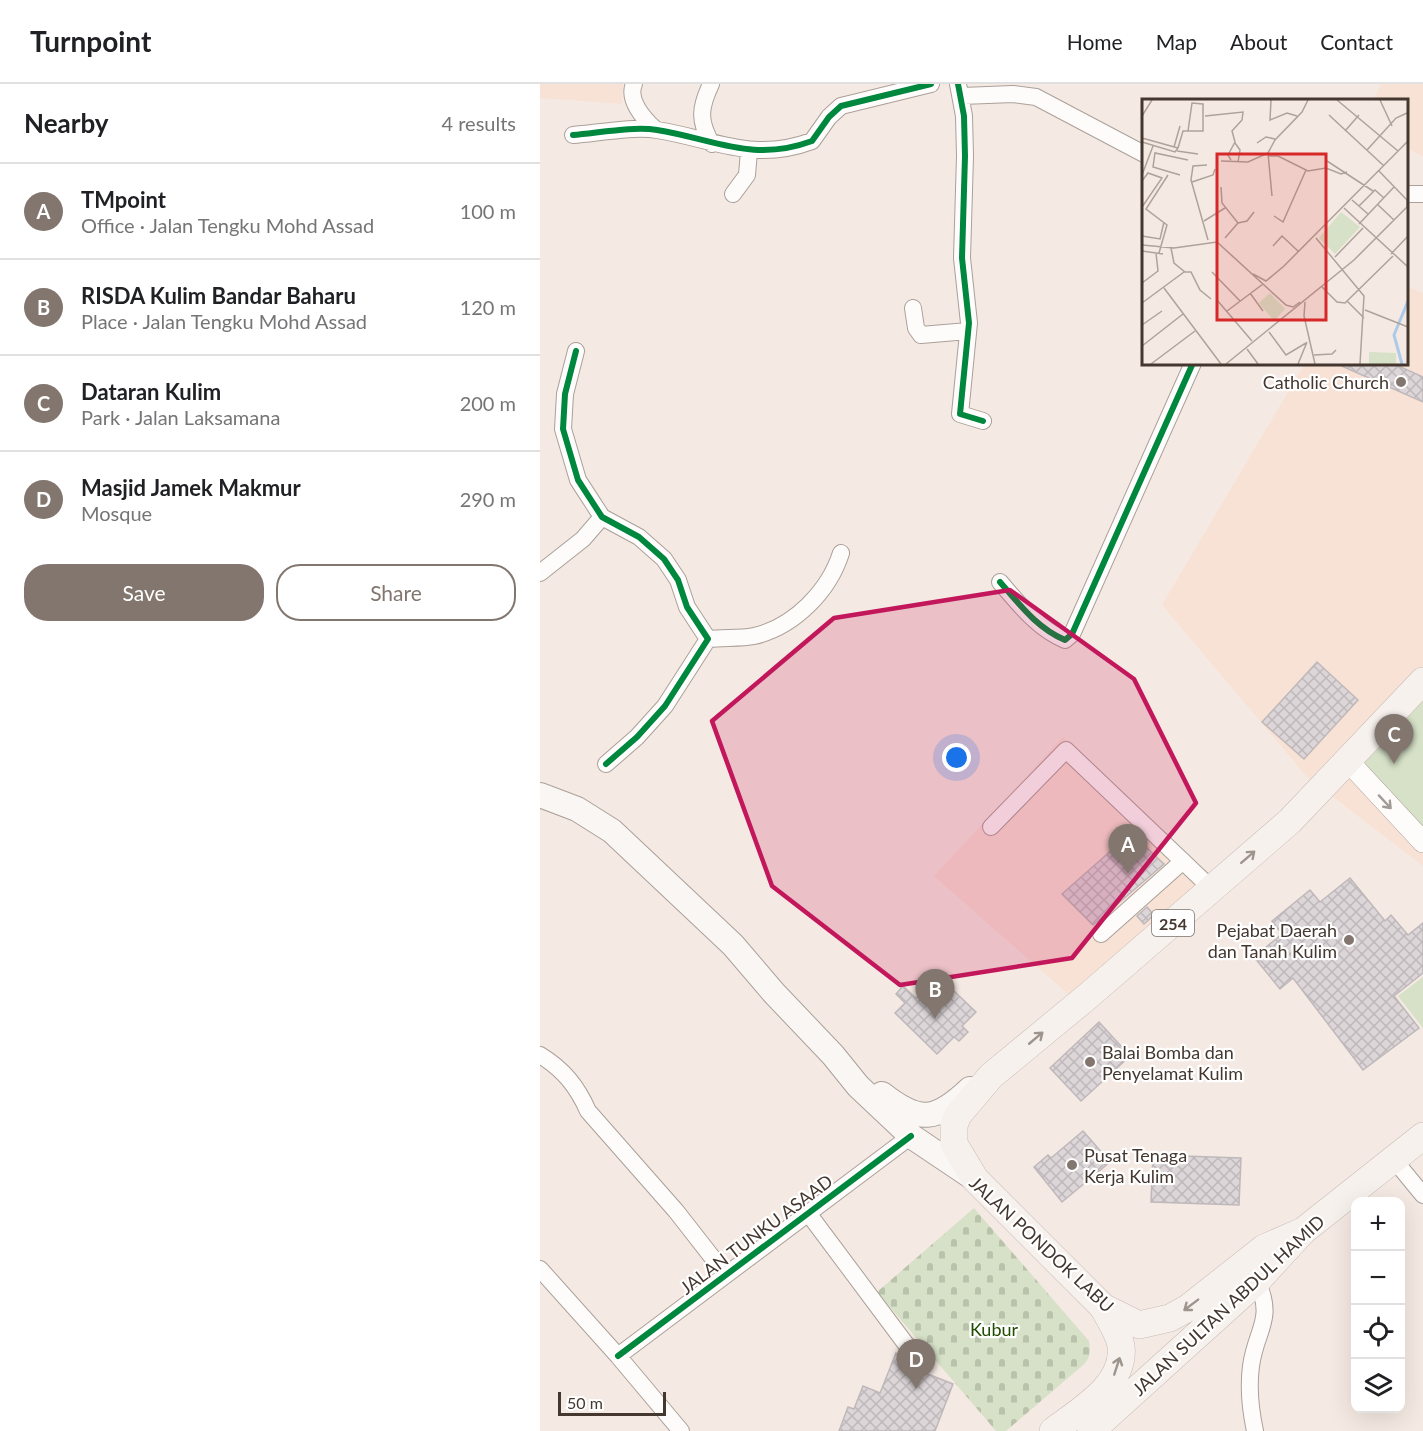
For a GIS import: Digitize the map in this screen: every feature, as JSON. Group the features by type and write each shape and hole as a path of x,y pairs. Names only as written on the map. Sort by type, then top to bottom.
{"main road":[{"name":"254","path":"975,1179 954,1144 954,1125 958,1115 991,1076 1290,821 1423,681"},
{"path":"540,795 577,809 619,838 734,945 774,993 833,1055 900,1107 924,1116 942,1112 978,1081 991,1076"},
{"name":"JALAN PONDOK LABU","path":"833,1055 858,1086 911,1136 975,1179 1103,1307 1139,1325 1170,1318 1188,1308 1264,1248 1303,1231"},
{"name":"JALAN SULTAN ABDUL HAMID","path":"1091,1431 1257,1281 1303,1231 1395,1161 1423,1136"},
{"name":"JALAN SULTAN ABDUL HAMID","path":"1053,1431 1098,1396 1117,1372 1121,1345 1103,1307"}],"street":[{"path":"634,84 632,89 637,107 655,129"},
{"path":"711,84 701,104 700,115 712,144"},
{"path":"573,135 655,129 749,151 812,141 829,117 841,106 931,84"},
{"path":"983,421 960,414 968,331 961,234 965,156 960,90 1036,97 1142,153"},
{"path":"734,194 747,175 749,151"},
{"path":"913,308 916,328 921,335 968,331"},
{"path":"576,351 565,394 563,429 578,480 602,517 639,537 664,559 678,580 687,607 708,639"},
{"path":"1000,582 1025,612 1053,635 1065,640 1072,634 1193,364"},
{"path":"540,573 583,539 602,517"},
{"path":"708,639 753,636 782,626 817,597 836,571 841,553"},
{"path":"606,764 637,737 665,706 708,639"},
{"path":"991,827 1066,750 1212,889"},
{"path":"1348,762 1423,842"},
{"path":"1101,934 1182,861"},
{"path":"540,1055 558,1066 579,1091 588,1112 676,1211 726,1275"},
{"name":"JALAN TUNKU ASAAD","path":"618,1356 911,1136"},
{"path":"1395,1161 1423,1195"},
{"path":"808,1213 917,1359"},
{"path":"540,1269 681,1431"},
{"path":"1255,1431 1248,1401 1251,1373 1265,1319 1266,1300 1257,1281"}],"highlighted area":[{"path":"1010,590 1134,679 1196,803 1072,958 900,985 772,886 712,721 834,618"}],"shaded area":[{"path":"540,84 623,84 622,104 540,98"},
{"path":"1381,84 1423,84 1423,157 1408,149 1408,99 1374,99"},
{"path":"1408,286 1423,293 1423,866 1307,777 1162,605 1304,364 1408,364"},
{"path":"1063,737 1208,874 1069,995 934,876"}],"green space":[{"path":"1423,691 1423,832 1366,767 1365,761"},
{"path":"1423,977 1423,1028 1398,996"},
{"name":"Kubur","path":"974,1208 1089,1341 1090,1345 1087,1361 1006,1431 996,1431 877,1292"}],"building":[{"name":"Catholic Church","path":"1337,364 1394,364 1423,377 1423,402"},
{"path":"1317,662 1358,700 1304,759 1262,722"},
{"path":"1131,833 1164,864 1093,925 1062,894"},
{"path":"1350,878 1385,921 1391,915 1408,935 1423,923 1423,973 1394,996 1419,1028 1363,1070 1293,978 1280,989 1254,957 1282,934 1272,921 1310,890 1320,902"},
{"path":"1147,907 1154,915 1144,924 1137,916"},
{"path":"903,986 916,998 921,994 937,1009 954,991 976,1012 962,1026 968,1032 959,1041 954,1037 937,1054 895,1013 905,1003 896,994"},
{"name":"Balai Bomba dan Penyelamat Kulim","path":"1099,1022 1130,1056 1081,1101 1050,1068"},
{"name":"Pusat Tenaga Kerja Kulim","path":"1083,1131 1110,1162 1062,1202 1034,1167 1048,1155 1051,1158"},
{"path":"1153,1155 1241,1158 1239,1205 1151,1202"},
{"path":"896,1353 912,1368 921,1368 920,1371 953,1384 935,1431 839,1431 848,1407 854,1409 863,1386 880,1393"}],"cycle path":[{"path":"573,135 648,129 734,147 771,150 812,141 829,117 841,106 931,84"},
{"path":"958,84 964,116 962,258 969,323 960,414 983,421"},
{"path":"576,351 565,394 563,429 578,480 602,517 639,537 664,559 678,580 687,607 708,639 665,706 637,737 606,764"},
{"path":"1000,582 1046,629 1065,640 1072,634 1193,364"},
{"path":"618,1356 911,1136"}],"place":[{"name":"Catholic Church","path":"1401,382"},
{"name":"Dataran Kulim","path":"1394,764"},
{"name":"TMpoint","path":"1128,874"},
{"name":"Pejabat Daerah dan Tanah Kulim","path":"1349,940"},
{"name":"RISDA Kulim Bandar Baharu","path":"935,1019"},
{"name":"Balai Bomba dan Penyelamat Kulim","path":"1090,1062"},
{"name":"Pusat Tenaga Kerja Kulim","path":"1072,1165"},
{"name":"Masjid Jamek Makmur","path":"916,1389"}]}
